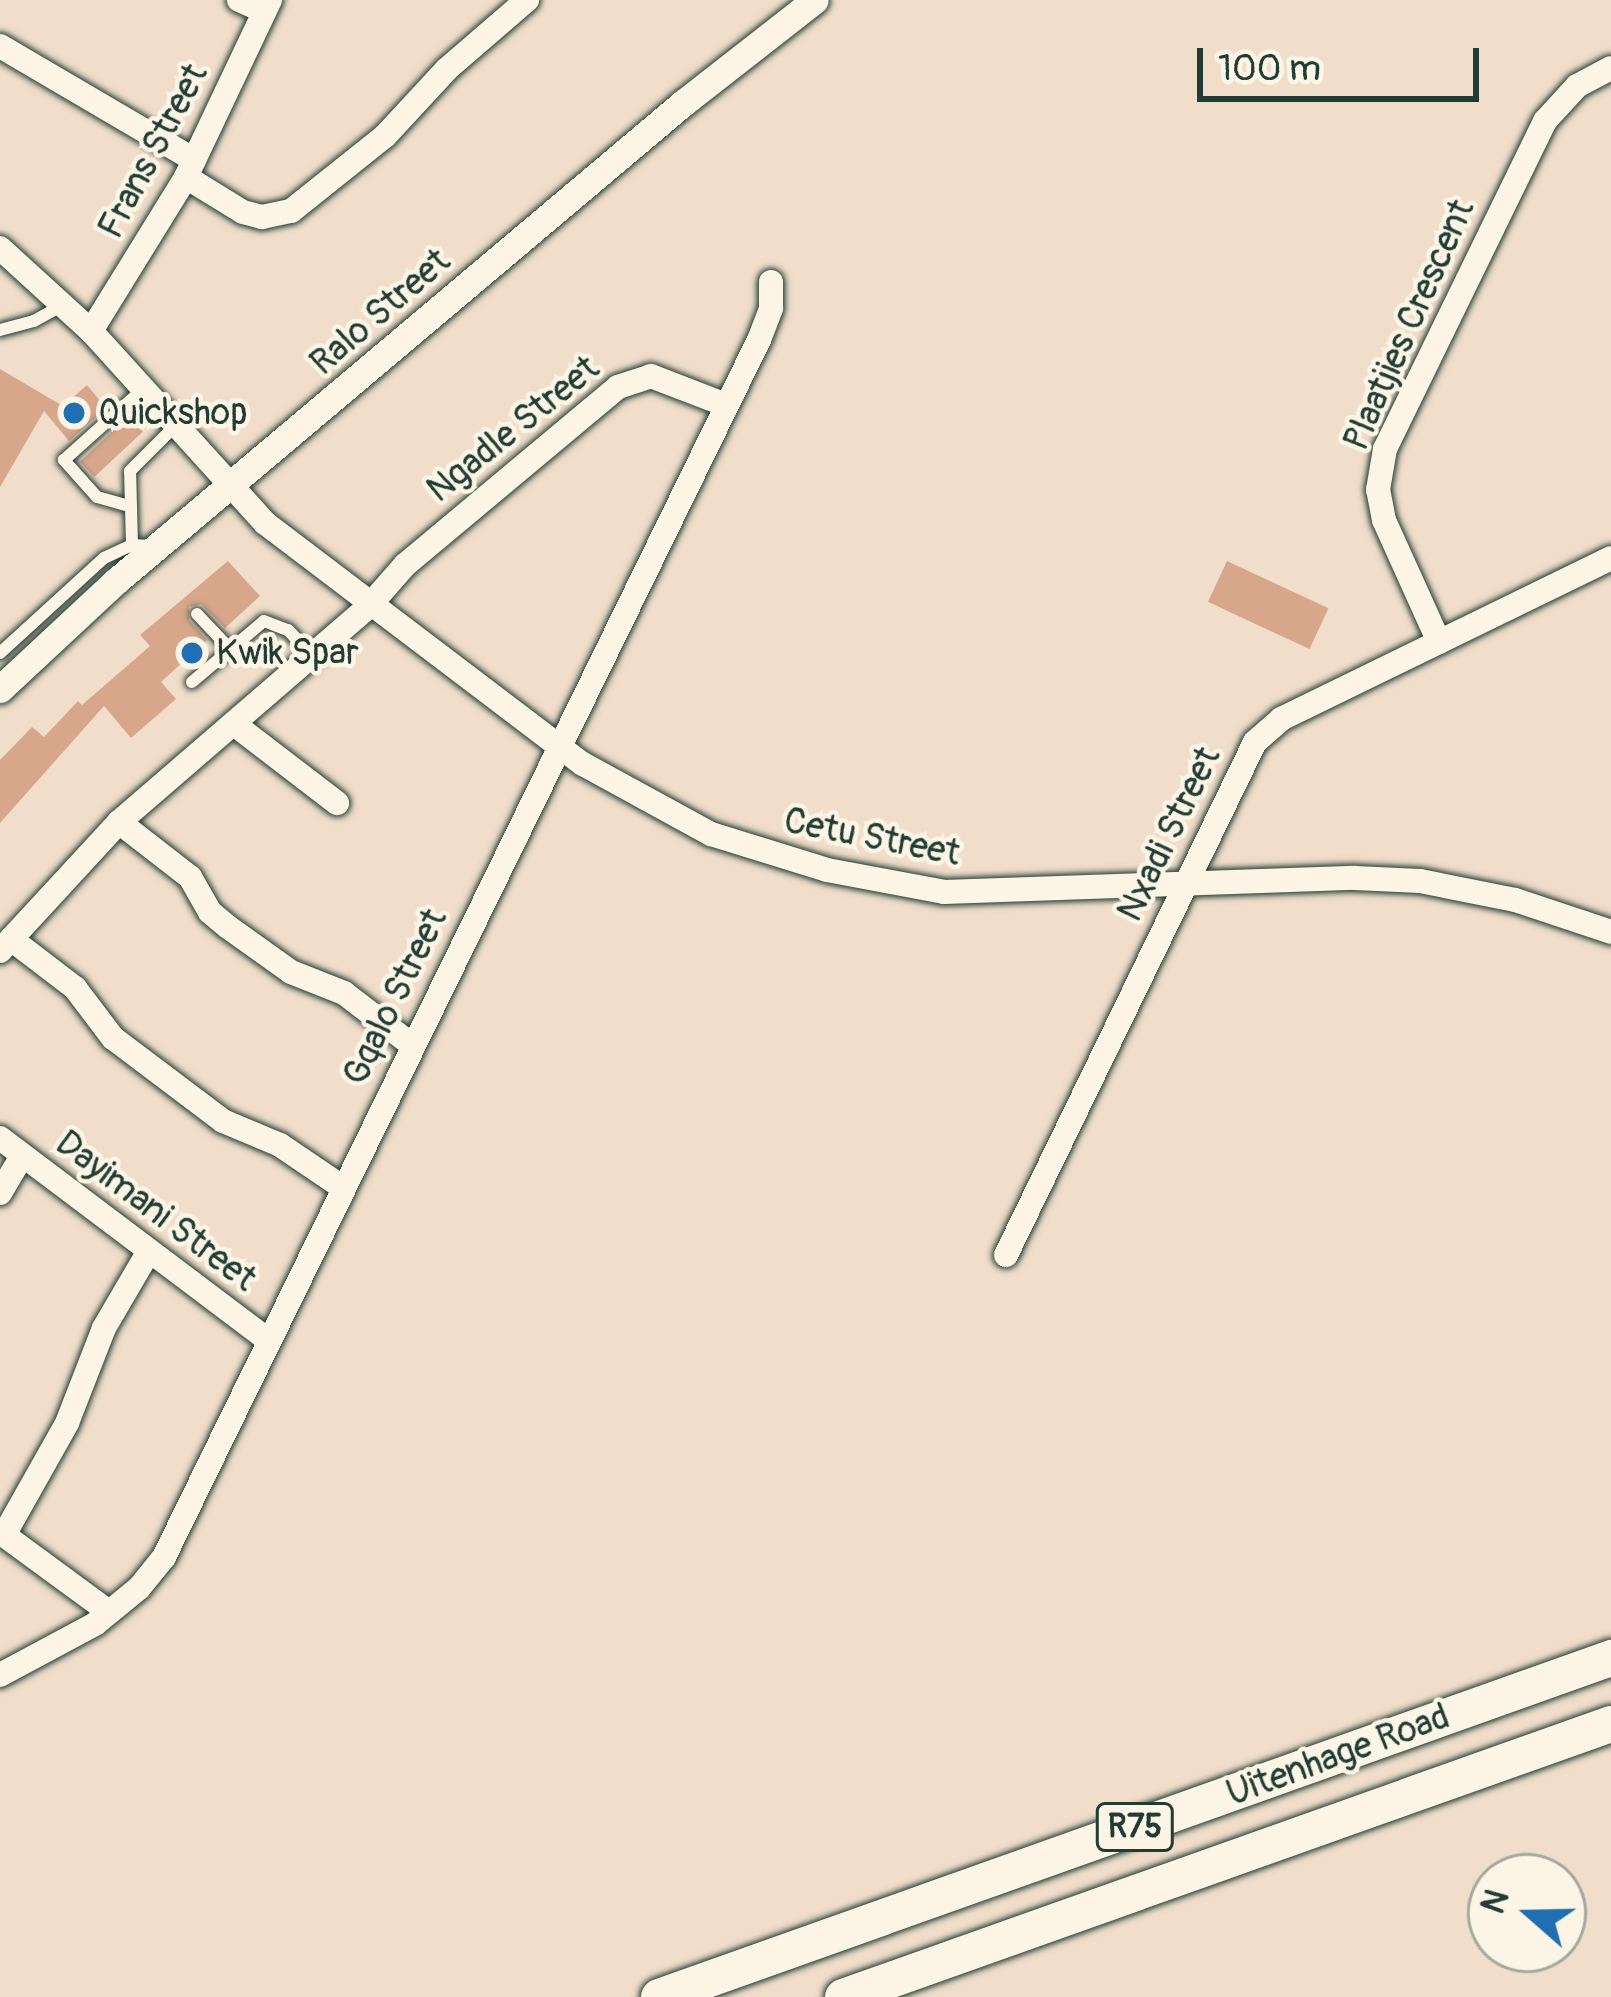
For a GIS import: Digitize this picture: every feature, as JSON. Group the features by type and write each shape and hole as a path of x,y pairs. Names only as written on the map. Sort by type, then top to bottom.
{"main road":[{"name":"Uitenhage Road","path":"659,1997 1611,1658"},
{"name":"Uitenhage Road","path":"843,1997 1611,1724"}],"street":[{"path":"239,0 267,6"},
{"path":"0,46 46,68 103,110 174,144 190,169 243,212 272,217 291,211 385,136 447,70 527,0"},
{"name":"Ralo Street","path":"0,689 144,546 229,488 700,89 815,0"},
{"name":"Frans Street","path":"91,331 190,169 267,6"},
{"name":"Plaatjies Crescent","path":"1439,642 1384,520 1378,490 1385,449 1545,121 1577,86 1611,68"},
{"name":"Cetu Street","path":"0,248 91,331 229,488 370,605 558,746 637,797 711,834 867,879 989,893 1355,878 1420,881 1515,900 1611,932"},
{"name":"Gqalo Street","path":"0,1676 47,1655 109,1612 164,1557 765,327 771,282"},
{"name":"Ngadle Street","path":"5,945 119,822 370,605 405,565 627,381 651,376 726,405"},
{"name":"Nxadi Street","path":"1006,1255 1248,753 1265,732 1611,558"},
{"path":"234,724 337,802"},
{"path":"119,822 190,877 210,912 228,927 291,972 344,993 412,1045"},
{"path":"5,945 75,988 113,1038 223,1120 280,1144 342,1187"},
{"name":"Dayimani Street","path":"0,1138 268,1340"},
{"path":"0,1193 22,1156"},
{"path":"109,1612 2,1533 67,1423 104,1328 149,1251"}],"lane":[{"path":"0,330 34,321 64,304"},
{"path":"129,506 97,497 64,460 143,389"},
{"path":"0,653 104,558 144,546 129,506 130,471 175,426"},
{"path":"197,614 230,649"},
{"path":"192,682 268,622 288,630 312,656"}],"building":[{"path":"0,369 63,406 87,385 106,408 69,441 44,411 0,487"},
{"path":"129,416 143,431 94,477 80,462"},
{"path":"228,561 260,596 225,628 201,604 189,607 189,620 207,640 161,682 176,699 131,738 104,706 0,823 0,760 32,727 44,737 78,701 82,705 150,646 140,635"},
{"path":"1227,561 1329,608 1309,649 1208,602"}],"place":[{"name":"Quickshop","path":"74,413"},
{"name":"Kwik Spar","path":"192,653"}]}
